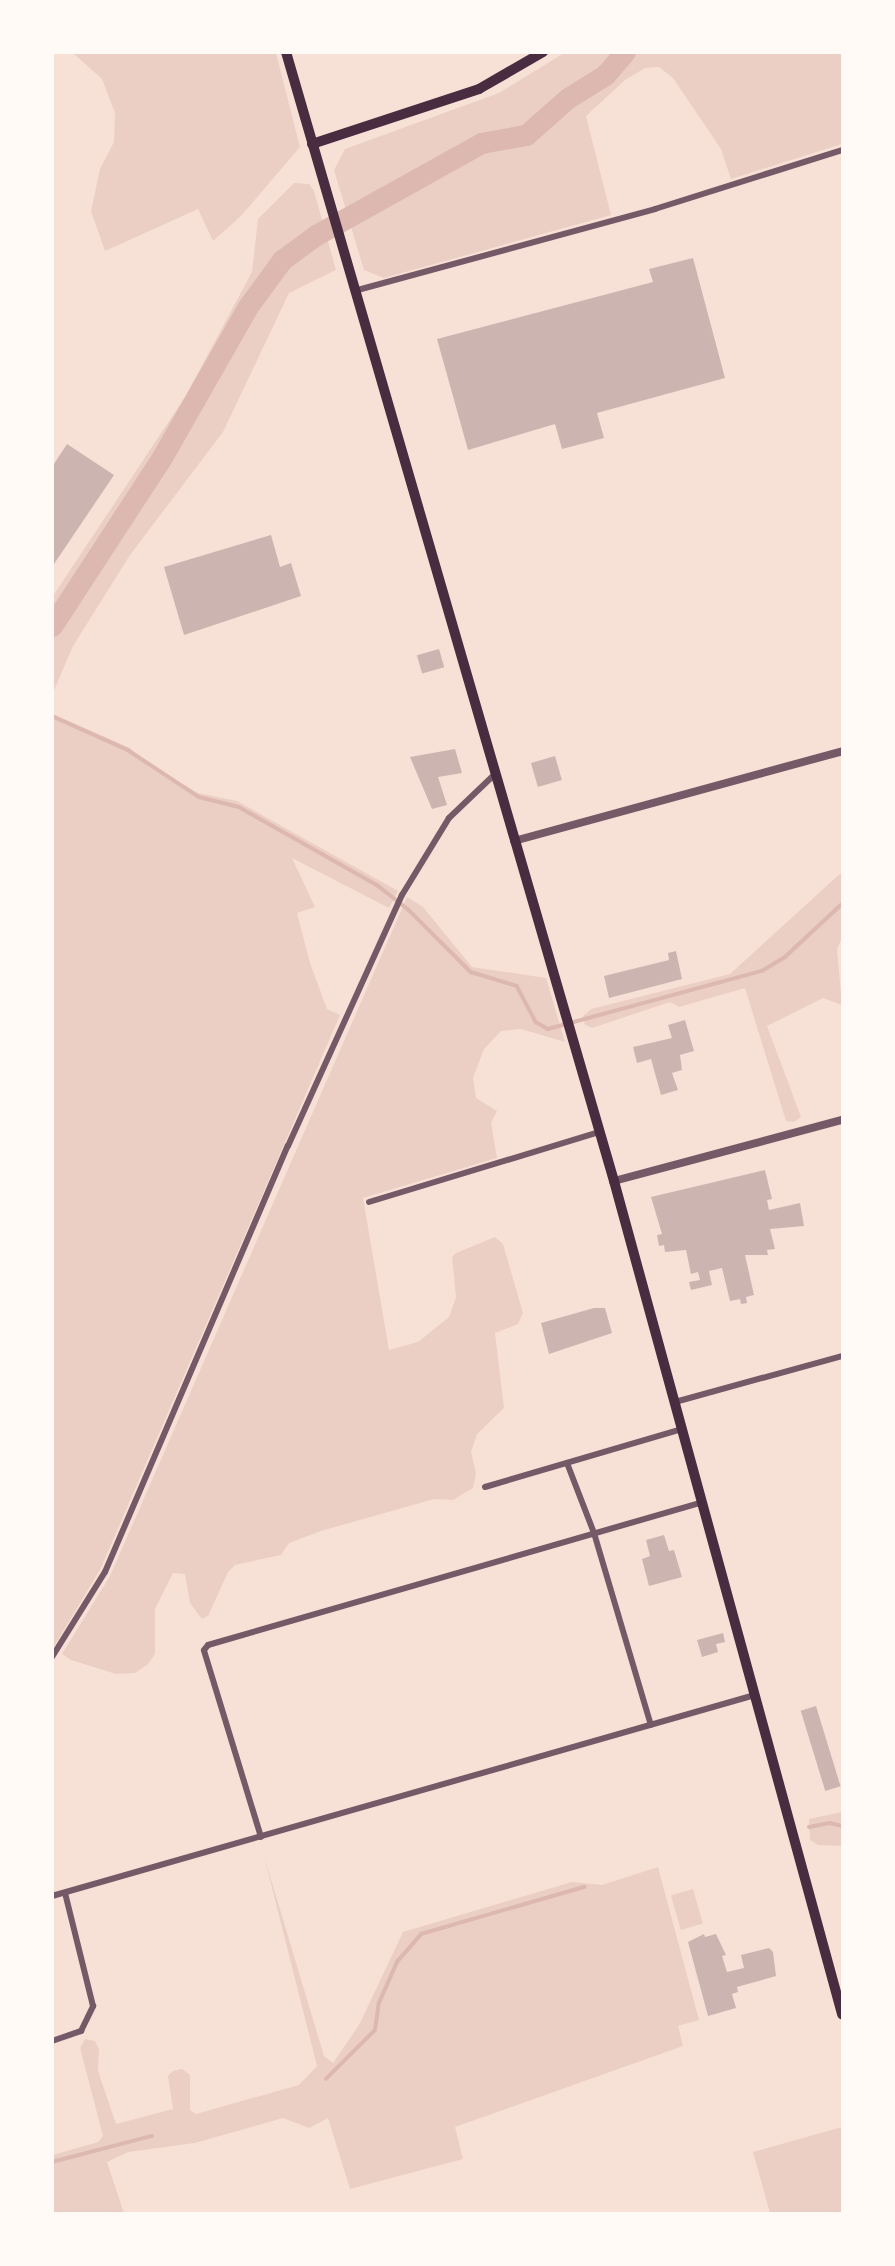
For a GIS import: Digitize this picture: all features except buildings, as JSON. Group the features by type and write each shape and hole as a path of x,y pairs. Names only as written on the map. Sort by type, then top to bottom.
{"main road":[{"path":"286,52 614,1181 842,2014"},
{"path":"312,144 479,89 543,52"}],"street":[{"path":"354,291 655,208 842,150"},
{"path":"514,841 842,751"},
{"path":"52,1657 105,1572 402,895 449,818 495,774"},
{"path":"614,1181 842,1121"},
{"path":"369,1202 600,1132"},
{"path":"675,1402 842,1356"},
{"path":"485,1487 682,1429"},
{"path":"567,1463 594,1533 651,1726"},
{"path":"261,1837 204,1650 208,1645 703,1502"},
{"path":"52,1896 755,1696"},
{"path":"52,2041 81,2031 93,2006 65,1893"}],"shaded area":[{"path":"73,53 276,53 300,147 241,216 213,241 198,209 105,251 91,211 100,169 114,142 115,113 102,79"},
{"path":"564,53 842,53 842,144 731,179 721,149 673,78 659,67 645,68 625,80 586,116 611,215 384,278 364,270 334,170 345,149 499,93"},
{"path":"294,183 309,184 314,191 336,270 289,293 223,432 130,555 73,646 53,693 53,596 185,397 252,272 258,219"},
{"path":"53,714 130,748 144,762 198,793 237,801 398,891 389,908 292,858 315,907 297,913 310,963 327,1009 340,1015 100,1570 53,1648"},
{"path":"842,872 842,938 837,949 842,1005 823,998 767,1026 801,1117 794,1122 786,1121 745,988 679,1007 670,1002 592,1028 585,1025 583,1016 591,1009 730,974"},
{"path":"407,897 423,907 472,967 546,978 565,1042 521,1029 501,1031 484,1049 473,1078 476,1098 497,1111 491,1123 497,1158 363,1198 389,1350 418,1342 449,1317 456,1297 452,1257 456,1253 495,1237 503,1244 523,1313 518,1324 495,1333 504,1408 477,1434 471,1452 476,1473 473,1488 453,1500 434,1499 321,1531 289,1543 281,1555 235,1565 228,1572 208,1616 202,1619 190,1603 185,1574 173,1573 155,1609 155,1654 148,1664 135,1673 116,1674 71,1660 62,1654 110,1576"},
{"path":"842,1812 842,1846 818,1845 810,1840 809,1819"},
{"path":"264,1856 324,2056 333,2063 359,2025 403,1932 572,1882 602,1885 658,1867 699,2020 678,2026 683,2046 455,2127 463,2159 350,2189 328,2118 309,2128 283,2118 195,2143 128,2152 107,2162 124,2213 53,2213 53,2155 98,2142 103,2136 80,2048 85,2039 95,2041 99,2049 98,2071 116,2124 173,2109 168,2076 173,2071 182,2069 190,2075 190,2110 196,2114 299,2085 317,2066"},
{"path":"693,1889 703,1924 681,1930 671,1895"},
{"path":"842,2127 842,2213 770,2213 753,2152"}],"waterway":[{"path":"52,626 161,459 249,305 282,260 316,235 481,143 526,135 568,98 605,75 625,52"},
{"path":"52,716 128,750 199,797 239,807 377,885 409,910 471,972 517,986 536,1022 548,1029 762,971 785,957 842,904"},
{"path":"809,1827 830,1823 842,1826"},
{"path":"326,2079 375,2030 379,2003 397,1962 421,1934 584,1887"},
{"path":"52,2162 152,2136"}]}
